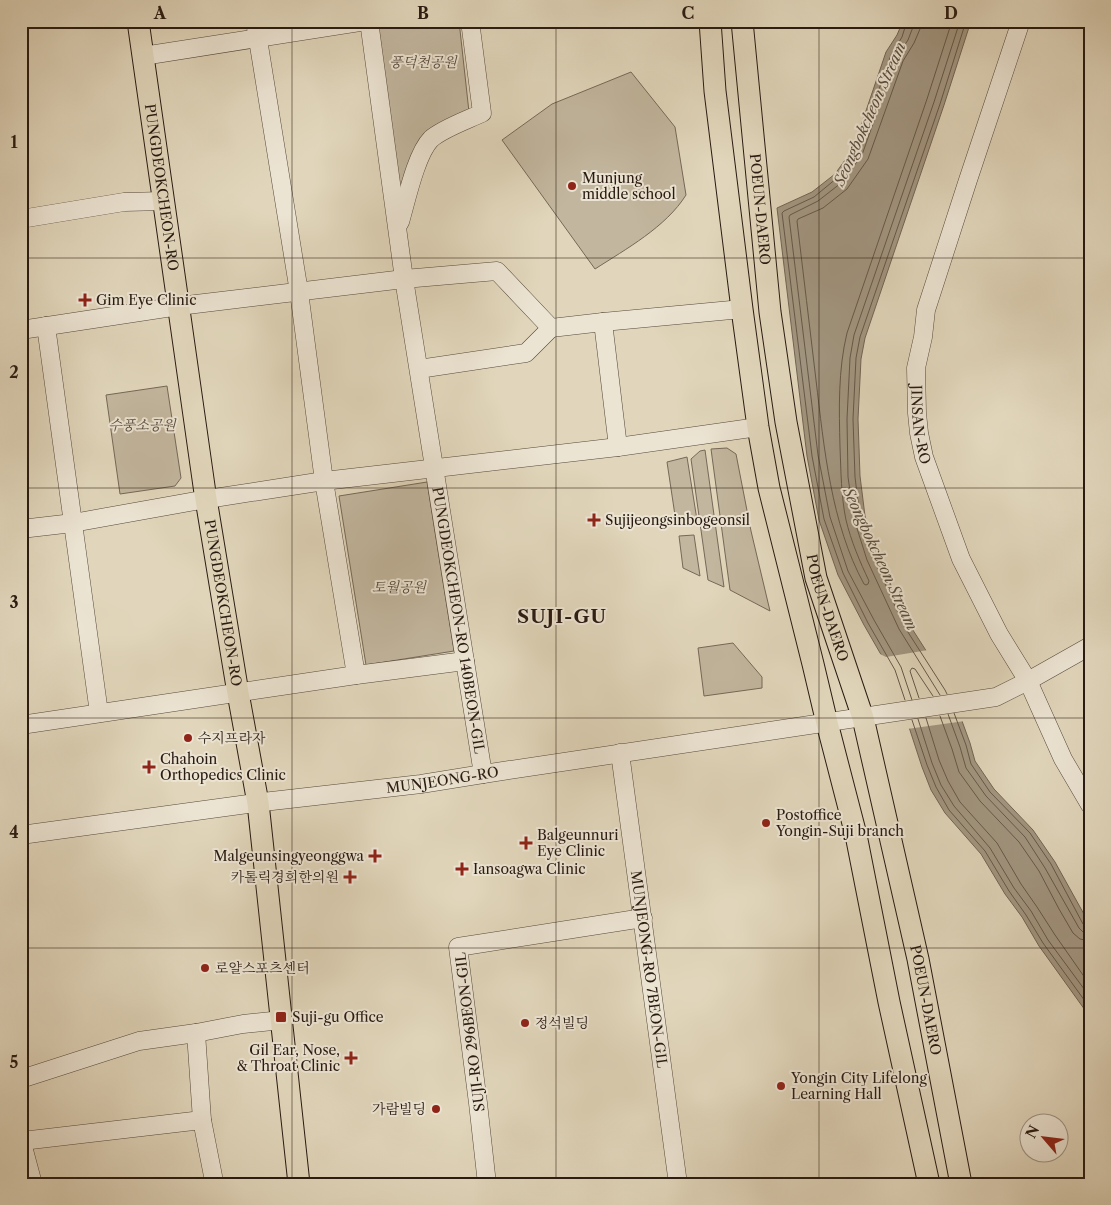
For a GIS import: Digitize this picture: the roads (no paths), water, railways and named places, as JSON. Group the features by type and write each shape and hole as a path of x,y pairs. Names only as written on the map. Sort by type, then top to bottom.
{"main road":[{"name":"PUNGDEOKCHEON-RO","path":"138,21 206,499 258,803 299,1184"},
{"name":"POEUN-DAERO","path":"710,21 715,91 742,309 758,427 769,488 856,835 891,1012 929,1184"},
{"name":"POEUN-DAERO","path":"742,21 770,312 786,422 816,578 863,718 918,958 961,1184"}],"street":[{"path":"143,56 256,30 368,21"},
{"name":"PUNGDEOKCHEON-RO 140BEON-GIL","path":"368,21 404,279 484,774"},
{"path":"398,229 423,150 431,139 445,130 482,113 470,21"},
{"name":"JINSAN-RO","path":"1021,21 926,310 923,337 916,368 917,413 924,457 961,559 999,634 1028,681 1063,759 1090,805"},
{"path":"256,30 299,292 324,481 356,675"},
{"path":"21,219 124,202 164,201"},
{"path":"21,330 179,306 404,279 497,271 551,328"},
{"path":"419,369 526,353 551,328 742,309"},
{"path":"603,322 618,446"},
{"path":"46,326 99,713"},
{"name":"PUNGDEOKCHEON-RO 140BEON-GIL","path":"21,529 73,523 206,499 324,481 618,446 758,427"},
{"name":"MUNJEONG-RO","path":"21,836 258,803 420,784 996,697 1090,646"},
{"path":"21,725 356,675 466,661"},
{"name":"MUNJEONG-RO 7BEON-GIL","path":"620,753 678,1184"},
{"name":"SUJI-RO 296BEON-GIL","path":"487,1184 458,947 643,918"},
{"path":"21,1079 140,1041 243,1024 282,1020"},
{"path":"196,1033 202,1120 213,1184"},
{"path":"33,1184 22,1140 202,1120"}],"water":[{"name":"Seongbokcheon Stream","path":"903,21 971,21 865,338 861,359 858,419 860,476 865,516 877,555 909,624 950,688 975,761 994,789 1033,830 1055,862 1090,925 1090,1017 1039,946 981,854 945,813 931,790 891,672 838,575 819,520 807,456 777,208 812,192 835,174 853,149 886,52"}],"place":[{"name":"Munjung middle school","path":"572,186"},
{"name":"Gim Eye Clinic","path":"85,300"},
{"name":"Sujijeongsinbogeonsil","path":"594,520"},
{"name":"수지프라자","path":"188,738"},
{"name":"Chahoin Orthopedics Clinic","path":"149,767"},
{"name":"Postoffice Yongin-Suji branch","path":"766,823"},
{"name":"Balgeunnuri Eye Clinic","path":"526,843"},
{"name":"Malgeunsingyeonggwa","path":"375,856"},
{"name":"Iansoagwa Clinic","path":"462,869"},
{"name":"카톨릭경희한의원","path":"350,877"},
{"name":"로얄스포츠센터","path":"205,968"},
{"name":"Suji-gu Office","path":"281,1017"},
{"name":"정석빌딩","path":"525,1023"},
{"name":"Gil Ear, Nose, & Throat Clinic","path":"351,1058"},
{"name":"Yongin City Lifelong Learning Hall","path":"781,1086"},
{"name":"가람빌딩","path":"436,1109"}],"district":[{"name":"SUJI-GU","path":"562,616"}],"park label":[{"name":"풍덕천공원","path":"423,62"},
{"name":"수풍소공원","path":"142,425"},
{"name":"토월공원","path":"399,587"}]}
